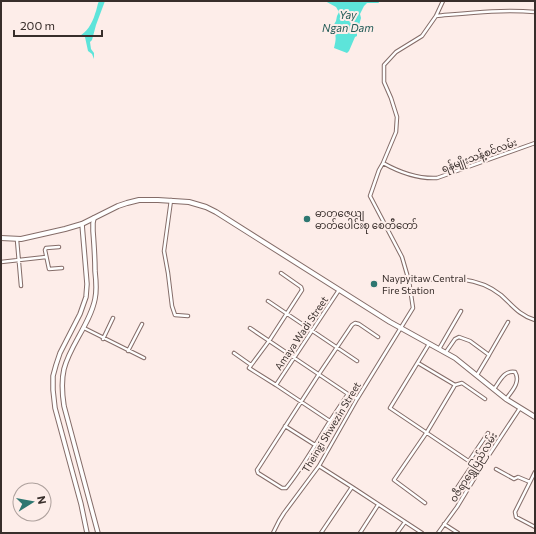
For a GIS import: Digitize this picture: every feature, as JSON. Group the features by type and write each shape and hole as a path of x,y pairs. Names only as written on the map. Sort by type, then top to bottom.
{"main road":[{"path":"1,238 17,240 48,234 82,224 118,206 133,201 171,200 189,202 206,207 390,322 446,352 506,399 535,417"}],"street":[{"path":"384,162 396,132 397,116 384,82 384,65 396,52 422,36 436,16 443,1"},
{"path":"436,16 491,11 516,10 535,12"},
{"name":"ရန်မျိုးသန့်စင်လမ်း","path":"384,162 394,169 415,176 437,178 535,143"},
{"name":"Theingi Shwezin Street","path":"273,533 284,513 319,466 413,308 409,281 402,257 370,196 379,170 384,162"},
{"path":"171,200 164,251 172,306 175,315 188,316"},
{"path":"94,218 93,231 96,298 84,328 65,367 62,390 64,406 98,533"},
{"path":"82,224 87,284 86,297 78,320 60,353 56,364 52,390 55,408 81,504 87,533"},
{"path":"17,240 21,286"},
{"path":"59,247 45,249 46,257 49,269 62,268"},
{"path":"1,262 46,257"},
{"path":"281,273 302,287 302,290 269,341 249,368 330,421"},
{"path":"409,281 453,278 483,284 501,295 519,312 530,319 535,320"},
{"name":"Amaya Wadi Street","path":"276,385 339,290"},
{"path":"268,301 357,361"},
{"path":"439,349 461,311"},
{"path":"103,339 113,318"},
{"path":"78,320 86,323"},
{"path":"477,375 508,322"},
{"path":"348,394 286,488 282,488 258,473 257,470 352,325 355,323 359,324 378,337"},
{"path":"128,351 142,324"},
{"path":"84,328 103,339 144,358"},
{"path":"250,328 357,400"},
{"path":"446,352 455,339 459,337 470,341 489,355"},
{"path":"429,344 390,408 473,464 455,491"},
{"path":"234,353 251,365"},
{"path":"418,362 455,385"},
{"path":"494,389 505,374 511,371 515,372 518,376 518,381 506,399"},
{"path":"425,503 394,480 427,432 455,385 462,383 485,398"},
{"name":"ဝဇီရာရွှေပြည်လမ်း","path":"438,533 457,507 520,408"},
{"path":"285,426 315,445"},
{"path":"470,461 488,432"},
{"path":"319,466 422,533"},
{"path":"496,469 514,478 518,477 530,482"},
{"path":"535,472 533,479 515,512 516,517 535,527"},
{"path":"321,533 352,487"},
{"path":"360,533 378,505"},
{"path":"397,533 405,522"},
{"path":"444,524 458,533"}],"water":[{"path":"99,1 105,1 90,42 91,49 94,53 94,59 92,54 88,51 85,37 78,37 87,30 91,24"},
{"name":"Yay Ngan Dam","path":"325,1 378,1 379,3 367,3 364,6 360,14 361,18 357,36 355,37 347,53 334,48 336,38 332,28 339,12 336,7"}],"place":[{"name":"ဓာတုဇေယျ ဓာတ်ပေါင်းစု စေတီတော်","path":"307,219"},
{"name":"Naypyitaw Central Fire Station","path":"374,284"}]}
